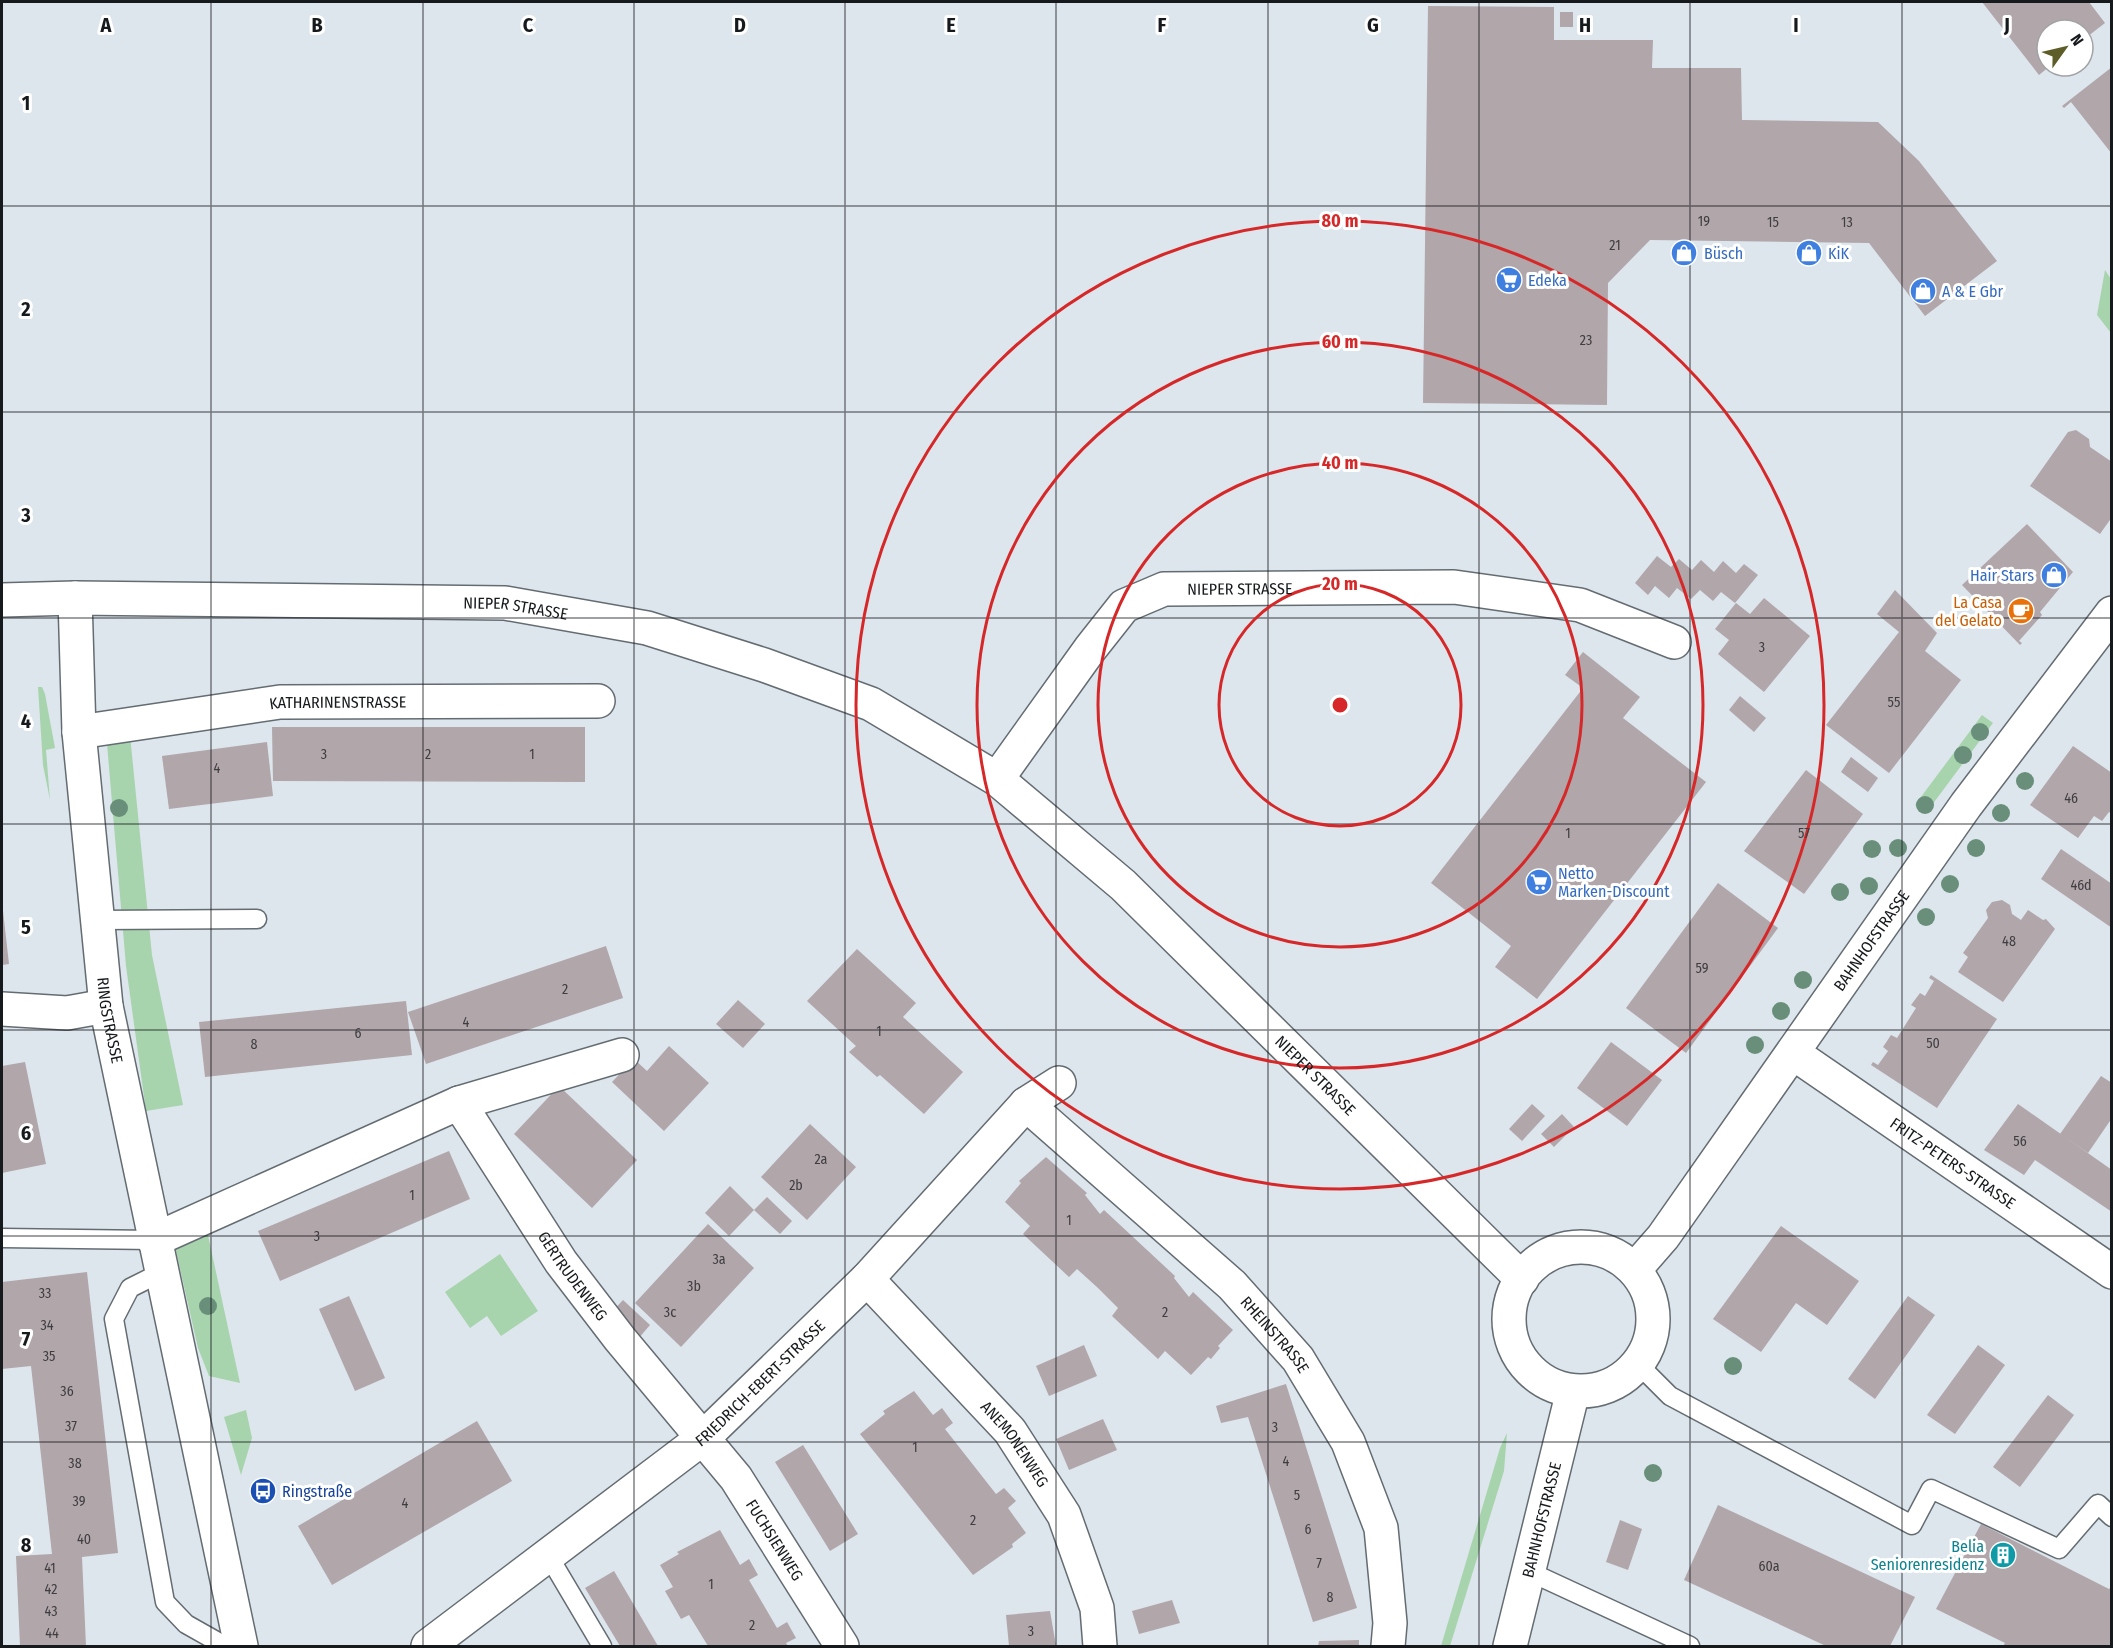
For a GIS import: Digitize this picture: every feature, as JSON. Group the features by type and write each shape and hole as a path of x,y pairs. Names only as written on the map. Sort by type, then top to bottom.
{"street":[{"name":"NIEPER STRASSE","path":"997,779 1090,649 1124,606 1164,589 1454,587 1580,605 1674,642"},
{"name":"NIEPER STRASSE","path":"2,600 75,598 505,603 647,628 764,665 871,704 997,779 1123,885 1522,1279"},
{"name":"RINGSTRASSE","path":"75,598 79,732 106,1006 242,1647"},
{"name":"BAHNHOFSTRASSE","path":"1635,1269 1663,1237 1966,805 2112,613"},
{"name":"KATHARINENSTRASSE","path":"79,732 280,702 598,701"},
{"path":"2,1009 67,1013 106,1006"},
{"name":"FRITZ-PETERS-STRASSE","path":"1793,1053 2111,1270"},
{"path":"154,1240 459,1103 622,1055"},
{"name":"FRIEDRICH-EBERT-STRASSE","path":"428,1647 703,1438 867,1279 1026,1104 1059,1083"},
{"name":"GERTRUDENWEG","path":"459,1103 561,1262 620,1339 703,1438"},
{"name":"RHEINSTRASSE","path":"1026,1104 1232,1285 1298,1359 1348,1442 1381,1528 1390,1623 1388,1647"},
{"path":"1587,1246 1611,1253 1635,1269 1649,1294 1653,1321 1649,1344 1638,1364 1620,1380 1597,1390 1573,1391 1550,1384 1536,1374 1516,1349 1509,1326 1512,1301 1522,1279 1537,1262 1561,1249 1587,1246"},
{"name":"ANEMONENWEG","path":"867,1279 1010,1431 1064,1515 1097,1608 1100,1647"},
{"name":"BAHNHOFSTRASSE","path":"1510,1647 1573,1391"},
{"name":"FUCHSIENWEG","path":"703,1438 736,1478 842,1647"}],"lane":[{"path":"98,920 257,919"},
{"path":"2,1238 154,1240"},
{"path":"164,1271 130,1288 114,1319 165,1602 186,1624 225,1647"},
{"path":"1638,1364 1670,1396 1912,1525 1931,1489 2059,1549 2098,1504 2112,1517"},
{"path":"548,1556 602,1647"},
{"path":"1530,1572 1690,1647"}],"green space":[{"path":"2105,270 2111,279 2111,333 2097,315"},
{"path":"38,687 42,687 45,694 55,748 46,750 50,800 43,765"},
{"path":"1982,715 1993,723 1926,813 1915,805"},
{"path":"130,735 152,955 183,1105 146,1111 126,966 107,744"},
{"path":"206,1226 240,1383 209,1376 198,1348 175,1247"},
{"path":"500,1254 538,1311 501,1336 487,1316 470,1328 445,1292"},
{"path":"246,1410 252,1438 241,1475 224,1417"},
{"path":"1507,1433 1504,1471 1450,1646 1441,1646 1500,1448"}],"building":[{"path":"1982,2 2089,2 2105,23 2095,31 2095,18 2035,18 2035,70"},
{"path":"1428,6 1554,7 1554,40 1653,40 1652,68 1741,68 1742,120 1878,122 1919,161 1997,261 1925,316 1869,243 1650,240 1608,283 1607,405 1423,403"},
{"path":"1560,12 1573,12 1573,27 1560,27"},
{"path":"2112,67 2112,154 2071,102 2064,108 2062,106"},
{"path":"2076,430 2089,439 2090,447 2112,462 2112,517 2100,534 2030,486 2068,432"},
{"path":"2027,524 2073,572 2040,612 2042,615 2019,641 2022,643 2020,645 1962,585"},
{"path":"1657,556 1671,567 1679,559 1692,570 1701,560 1714,572 1723,561 1736,573 1744,564 1758,575 1735,603 1721,592 1713,601 1700,590 1691,599 1677,588 1669,598 1655,586 1648,595 1635,583"},
{"path":"1895,590 1937,633 1925,651 1961,680 1889,773 1826,725 1899,632 1877,614"},
{"path":"1764,598 1810,636 1764,692 1718,654 1729,640 1715,629 1736,603 1750,614"},
{"path":"1583,652 1640,697 1623,718 1706,782 1537,999 1495,967 1511,946 1431,883 1583,688 1565,675"},
{"path":"1740,696 1766,718 1754,732 1729,710"},
{"path":"272,727 585,727 585,782 273,781"},
{"path":"267,742 273,796 169,809 162,756"},
{"path":"2073,746 2112,773 2112,814 2109,812 2102,821 2094,816 2078,838 2030,805"},
{"path":"1851,757 1878,778 1868,792 1841,772"},
{"path":"1806,770 1863,814 1804,894 1744,851"},
{"path":"2061,849 2112,884 2112,928 2041,879"},
{"path":"1718,883 1778,928 1686,1053 1626,1008"},
{"path":"2002,900 2010,905 2012,914 2021,920 2028,910 2043,920 2046,919 2055,929 2003,1002 1958,972 1968,957 1963,953 1988,918 1986,910 1992,902"},
{"path":"2,912 9,964 2,965"},
{"path":"606,946 623,998 426,1064 408,1012"},
{"path":"857,949 916,1003 903,1017 963,1072 924,1114 880,1075 877,1077 849,1052 856,1046 807,1001"},
{"path":"1931,975 1997,1019 1937,1108 1871,1065 1873,1062 1878,1065 1888,1051 1883,1047 1891,1035 1897,1038 1916,1008 1911,1005 1920,993 1925,996 1934,981 1929,978"},
{"path":"738,1000 765,1024 743,1048 716,1024"},
{"path":"406,1001 412,1055 205,1077 199,1022"},
{"path":"1611,1042 1662,1080 1627,1126 1577,1088"},
{"path":"669,1046 709,1083 664,1131 612,1082 634,1059 647,1071"},
{"path":"25,1062 46,1164 2,1173 2,1066"},
{"path":"2101,1076 2112,1083 2112,1118 2088,1153 2060,1134"},
{"path":"559,1086 637,1160 592,1208 514,1134"},
{"path":"1532,1104 1545,1116 1522,1141 1509,1129"},
{"path":"2018,1104 2112,1170 2112,1212 2035,1160 2024,1175 1984,1150"},
{"path":"1562,1114 1574,1127 1554,1147 1541,1134"},
{"path":"810,1124 856,1167 807,1220 761,1177"},
{"path":"449,1151 470,1199 280,1281 258,1231"},
{"path":"1046,1157 1087,1193 1085,1195 1100,1214 1104,1210 1175,1276 1174,1278 1189,1297 1193,1292 1233,1330 1218,1346 1220,1348 1211,1359 1208,1357 1191,1375 1165,1351 1158,1359 1112,1316 1118,1308 1098,1288 1077,1269 1069,1277 1023,1234 1030,1226 1005,1202 1021,1183 1019,1181"},
{"path":"730,1186 754,1210 729,1236 705,1213"},
{"path":"767,1197 792,1221 780,1234 754,1210"},
{"path":"708,1224 754,1268 681,1347 635,1303"},
{"path":"1781,1226 1859,1281 1827,1325 1796,1303 1761,1352 1713,1319"},
{"path":"87,1272 118,1553 82,1557 86,1646 20,1646 16,1556 52,1554 31,1366 2,1369 2,1282"},
{"path":"349,1296 385,1378 355,1391 319,1309"},
{"path":"1908,1296 1935,1315 1875,1399 1848,1379"},
{"path":"623,1300 650,1325 638,1339 610,1314"},
{"path":"1084,1345 1097,1376 1049,1396 1036,1366"},
{"path":"1978,1345 2005,1365 1955,1434 1927,1415"},
{"path":"1286,1384 1357,1608 1313,1622 1248,1417 1221,1423 1216,1406"},
{"path":"914,1391 933,1415 942,1408 953,1423 945,1429 996,1494 1004,1488 1016,1501 1008,1508 1026,1533 1012,1544 1013,1547 973,1575 860,1434 885,1414 883,1411"},
{"path":"2048,1395 2074,1415 2020,1487 1993,1467"},
{"path":"1103,1419 1117,1450 1069,1470 1056,1439"},
{"path":"477,1421 512,1481 332,1585 298,1526"},
{"path":"803,1445 858,1534 830,1551 775,1462"},
{"path":"1718,1505 1915,1597 1890,1646 1826,1646 1684,1580"},
{"path":"1620,1520 1642,1529 1628,1570 1606,1562"},
{"name":"Belia Seniorenresidenz","path":"1981,1524 2109,1589 2112,1586 2112,1646 2003,1646 2005,1643 1936,1609"},
{"path":"720,1530 740,1565 749,1559 758,1575 749,1580 777,1628 787,1622 796,1638 786,1643 788,1646 708,1646 689,1615 681,1619 665,1591 673,1587 660,1565 679,1554 677,1552"},
{"path":"614,1571 658,1646 620,1646 585,1588"},
{"path":"1172,1600 1180,1623 1139,1634 1132,1611"},
{"path":"1050,1611 1056,1646 1009,1646 1006,1615"},
{"path":"1359,1640 1359,1646 1318,1646 1319,1641"}],"place":[{"name":"Büsch","path":"1684,253"},
{"name":"KiK","path":"1809,253"},
{"name":"Edeka","path":"1509,280"},
{"name":"A & E Gbr","path":"1923,291"},
{"name":"Hair Stars","path":"2054,575"},
{"name":"La Casa del Gelato","path":"2021,611"},
{"name":"Netto Marken-Discount","path":"1539,882"},
{"name":"Ringstraße","path":"263,1491"},
{"name":"Belia Seniorenresidenz","path":"2003,1555"}]}
